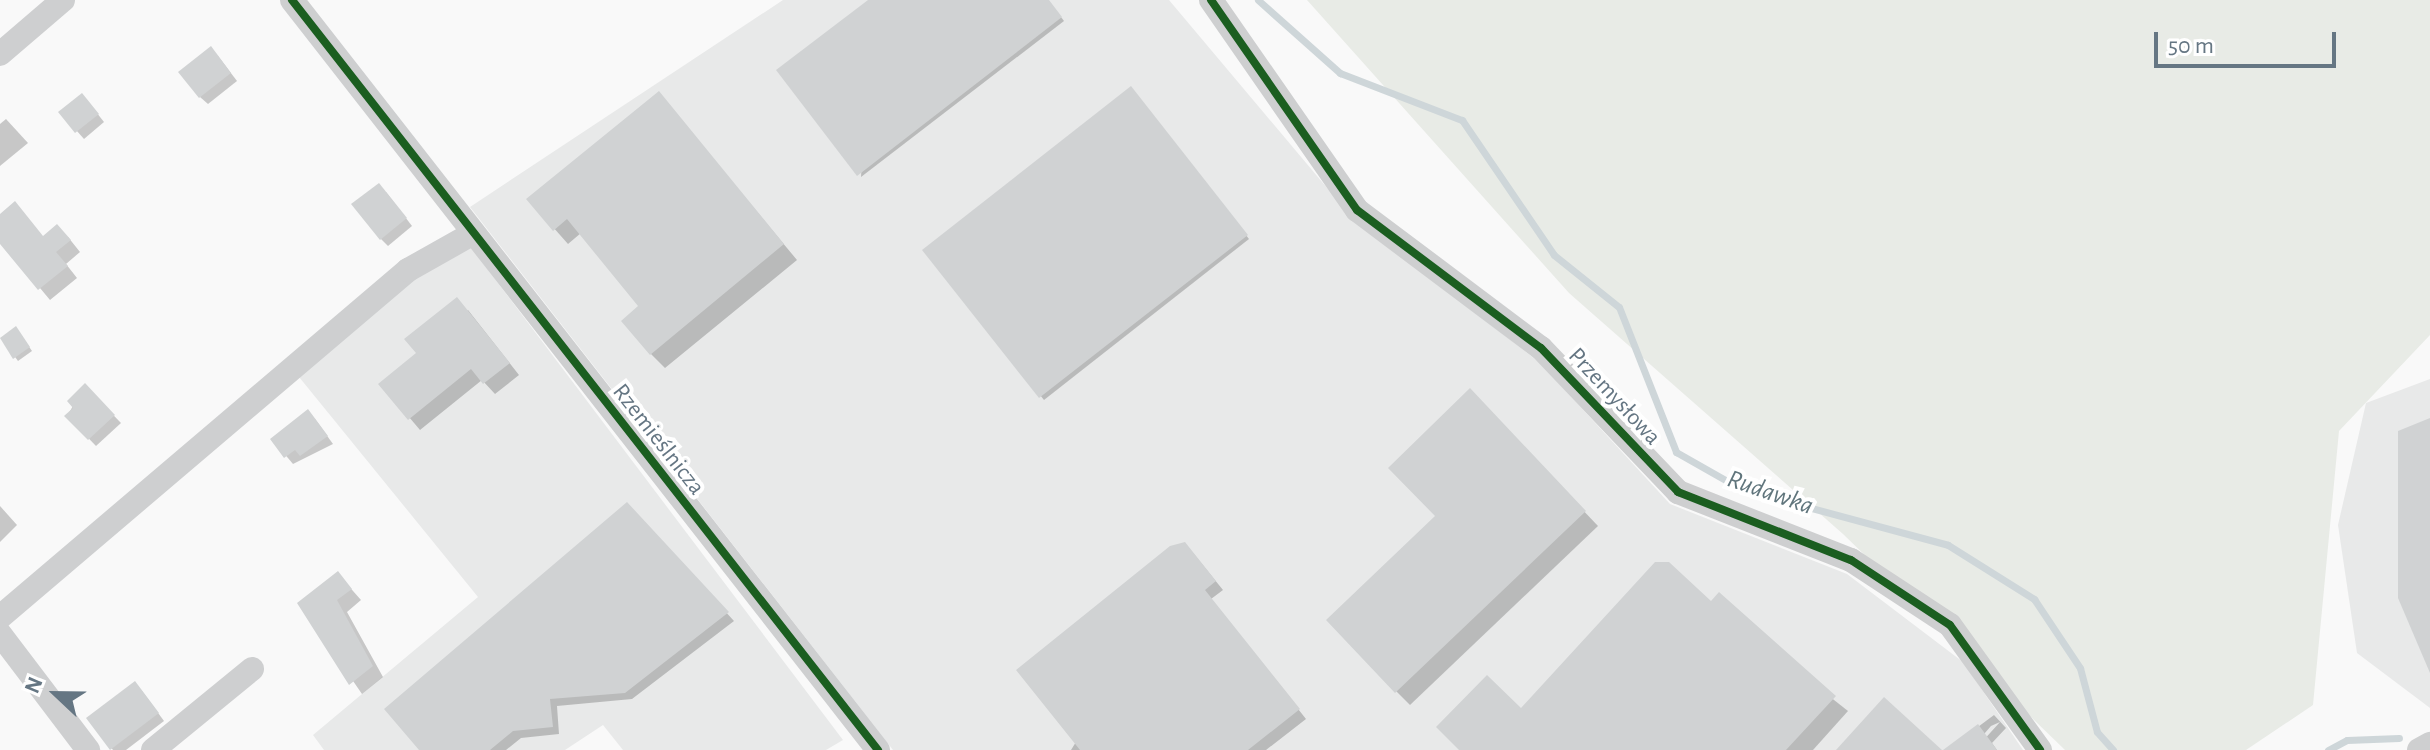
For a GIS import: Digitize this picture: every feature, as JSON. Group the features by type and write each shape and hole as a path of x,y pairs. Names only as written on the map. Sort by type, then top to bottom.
{"street":[{"path":"0,54 63,0"},
{"name":"Rzemieślnicza","path":"292,0 470,235 878,750"},
{"name":"Przemysłowa","path":"1211,0 1357,210 1541,348 1678,492 1851,560 1950,625 2040,750"},
{"path":"0,617 408,270 470,235"},
{"path":"0,634 88,750"},
{"path":"153,750 252,669"},
{"path":"2420,750 2430,744"}],"shaded area":[{"path":"783,0 1169,0 1354,220 1539,362 1670,504 1847,574 1963,662 2023,750 893,750 470,207"},
{"path":"1307,0 2430,0 2430,335 2339,431 2313,705 2246,750 2065,750 1843,534 1569,293"},
{"path":"470,246 843,740 826,750 623,750 603,725 565,750 324,750 313,735 478,597 295,372 411,275"},
{"path":"2430,379 2430,708 2357,653 2338,525 2366,403"}],"building":[{"path":"868,0 1049,0 1062,17 857,176 776,70"},
{"path":"211,46 231,73 199,98 178,72"},
{"path":"1131,86 1248,235 1039,398 922,250"},
{"path":"659,91 784,244 650,355 621,321 638,306 567,219 553,231 526,199"},
{"path":"82,93 99,114 75,133 58,112"},
{"path":"379,183 407,218 380,240 351,204"},
{"path":"15,201 43,236 57,224 71,240 56,252 68,266 38,290 0,244 0,214"},
{"path":"457,297 510,363 483,384 471,369 408,420 378,384 416,353 404,339"},
{"path":"16,326 30,347 13,359 0,338"},
{"path":"85,383 115,415 88,440 64,416 73,408 67,401"},
{"path":"1470,388 1586,511 1395,693 1326,620 1435,516 1388,468"},
{"path":"308,409 328,436 300,456 295,450 284,458 270,439"},
{"path":"2430,418 2430,673 2398,598 2398,431"},
{"path":"627,502 729,612 625,693 550,699 553,727 513,731 490,750 419,750 384,709"},
{"path":"1185,542 1216,581 1205,590 1300,709 1248,750 1080,750 1016,670 1170,546"},
{"path":"1655,562 1669,562 1711,601 1719,592 1836,696 1786,750 1459,750 1436,727 1487,675 1521,708"},
{"path":"338,571 352,589 337,600 373,666 349,685 297,603"},
{"path":"135,681 159,713 110,750 86,718"},
{"path":"1884,697 1942,750 1836,750"},
{"path":"1978,724 1997,750 1943,750"}],"waterway":[{"name":"Rudawka","path":"1258,0 1340,73 1462,120 1554,255 1619,307 1676,452 1741,489 1948,545 2034,599 2080,668 2097,732 2113,750"},
{"name":"Rudawka","path":"2328,750 2347,740 2399,738"}],"cycle path":[{"path":"292,0 878,750"},
{"path":"1211,0 1357,210 1541,348 1678,492 1851,560 1950,625 2040,750"}]}
